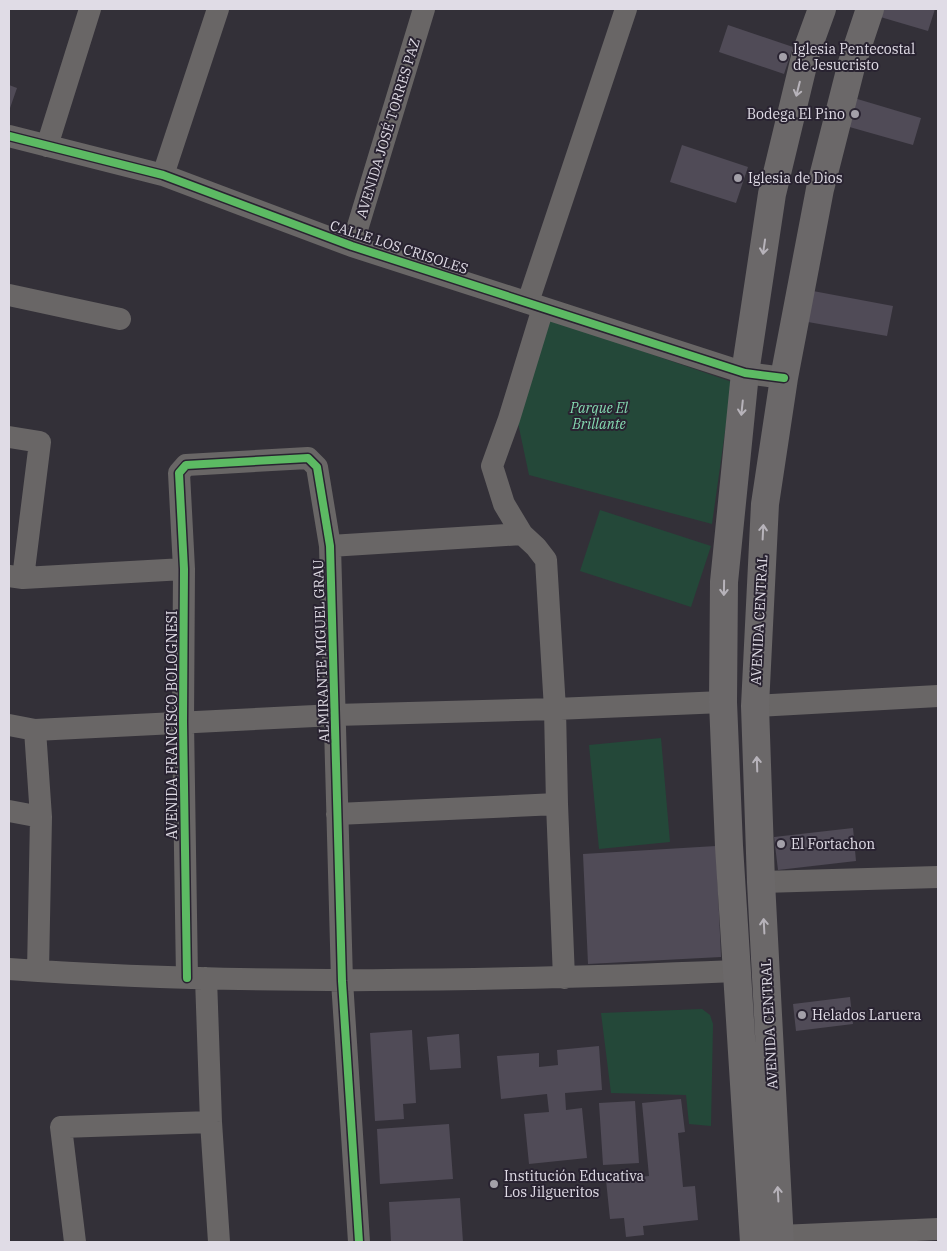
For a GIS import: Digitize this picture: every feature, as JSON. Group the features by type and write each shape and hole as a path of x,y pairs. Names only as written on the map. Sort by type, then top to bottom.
{"main road":[{"name":"AVENIDA CENTRAL","path":"754,1242 736,970 723,702 724,582 745,373 772,194 806,53 822,9"},
{"name":"AVENIDA CENTRAL","path":"780,1239 755,706 765,504 784,378 820,189 852,63 870,9"}],"street":[{"path":"47,146 90,9"},
{"path":"163,176 218,9"},
{"name":"AVENIDA JOSÉ TORRES PAZ","path":"352,246 424,9"},
{"path":"564,978 555,709 546,560 522,534 504,504 492,466 509,419 536,305 626,9"},
{"name":"CALLE LOS CRISOLES","path":"9,136 163,176 352,246 745,373 784,378"},
{"path":"9,295 120,318"},
{"path":"9,437 40,442 16,577 184,569"},
{"name":"ALMIRANTE MIGUEL GRAU","path":"179,473 186,465 308,458 317,467 330,546 342,981 359,1242"},
{"name":"AVENIDA FRANCISCO BOLOGNESI","path":"179,473 184,569 183,722 197,978 211,1122 219,1242"},
{"path":"330,546 522,534"},
{"path":"755,706 938,696"},
{"path":"9,726 35,730 335,715 723,702"},
{"path":"35,730 40,817 38,971"},
{"path":"337,814 557,804"},
{"path":"9,811 40,817"},
{"path":"762,882 938,877"},
{"path":"9,969 197,978 342,981 564,978 736,970"},
{"path":"75,1242 61,1127 211,1122"},
{"path":"780,1239 938,1229"}],"green space":[{"name":"Parque El Brillante","path":"549,319 732,382 712,524 529,475 518,423"},
{"path":"600,510 711,546 691,607 580,571"},
{"path":"661,738 670,842 599,849 589,745"},
{"path":"702,1009 710,1015 713,1024 711,1126 689,1124 686,1095 611,1093 601,1013"}],"building":[{"path":"880,9 935,9 928,31 877,16"},
{"path":"728,25 793,47 784,74 719,52"},
{"path":"9,85 17,88 9,111"},
{"path":"854,98 921,118 913,145 846,126"},
{"path":"682,145 748,167 736,203 670,182"},
{"path":"813,291 893,306 887,336 808,322"},
{"path":"853,828 856,861 778,870 774,837"},
{"path":"716,846 721,957 588,964 583,854"},
{"path":"850,997 853,1024 796,1031 793,1004"},
{"path":"412,1030 416,1103 403,1104 404,1119 375,1121 370,1033"},
{"path":"459,1034 461,1068 430,1070 427,1037"},
{"path":"599,1046 602,1090 565,1093 566,1110 582,1108 587,1158 529,1164 524,1114 549,1112 547,1094 501,1099 497,1056 539,1053 539,1067 558,1065 557,1050"},
{"path":"681,1099 685,1132 678,1133 683,1187 695,1186 698,1220 643,1226 644,1235 626,1237 624,1218 610,1219 606,1180 649,1176 642,1103"},
{"path":"635,1101 639,1163 603,1165 599,1103"},
{"path":"449,1124 453,1179 380,1184 377,1129"},
{"path":"460,1198 463,1242 391,1242 389,1202"}],"cycle path":[{"path":"9,136 163,175 352,246 745,373 784,378"},
{"path":"187,978 183,722 184,569 179,473 186,465 308,458 317,467 330,546 342,981 359,1242"}],"place":[{"name":"Iglesia Pentecostal de Jesucristo","path":"783,57"},
{"name":"Bodega El Pino","path":"855,114"},
{"name":"Iglesia de Dios","path":"738,178"},
{"name":"El Fortachon","path":"781,844"},
{"name":"Helados Laruera","path":"802,1015"},
{"name":"Institución Educativa Los Jilgueritos","path":"494,1184"}]}
